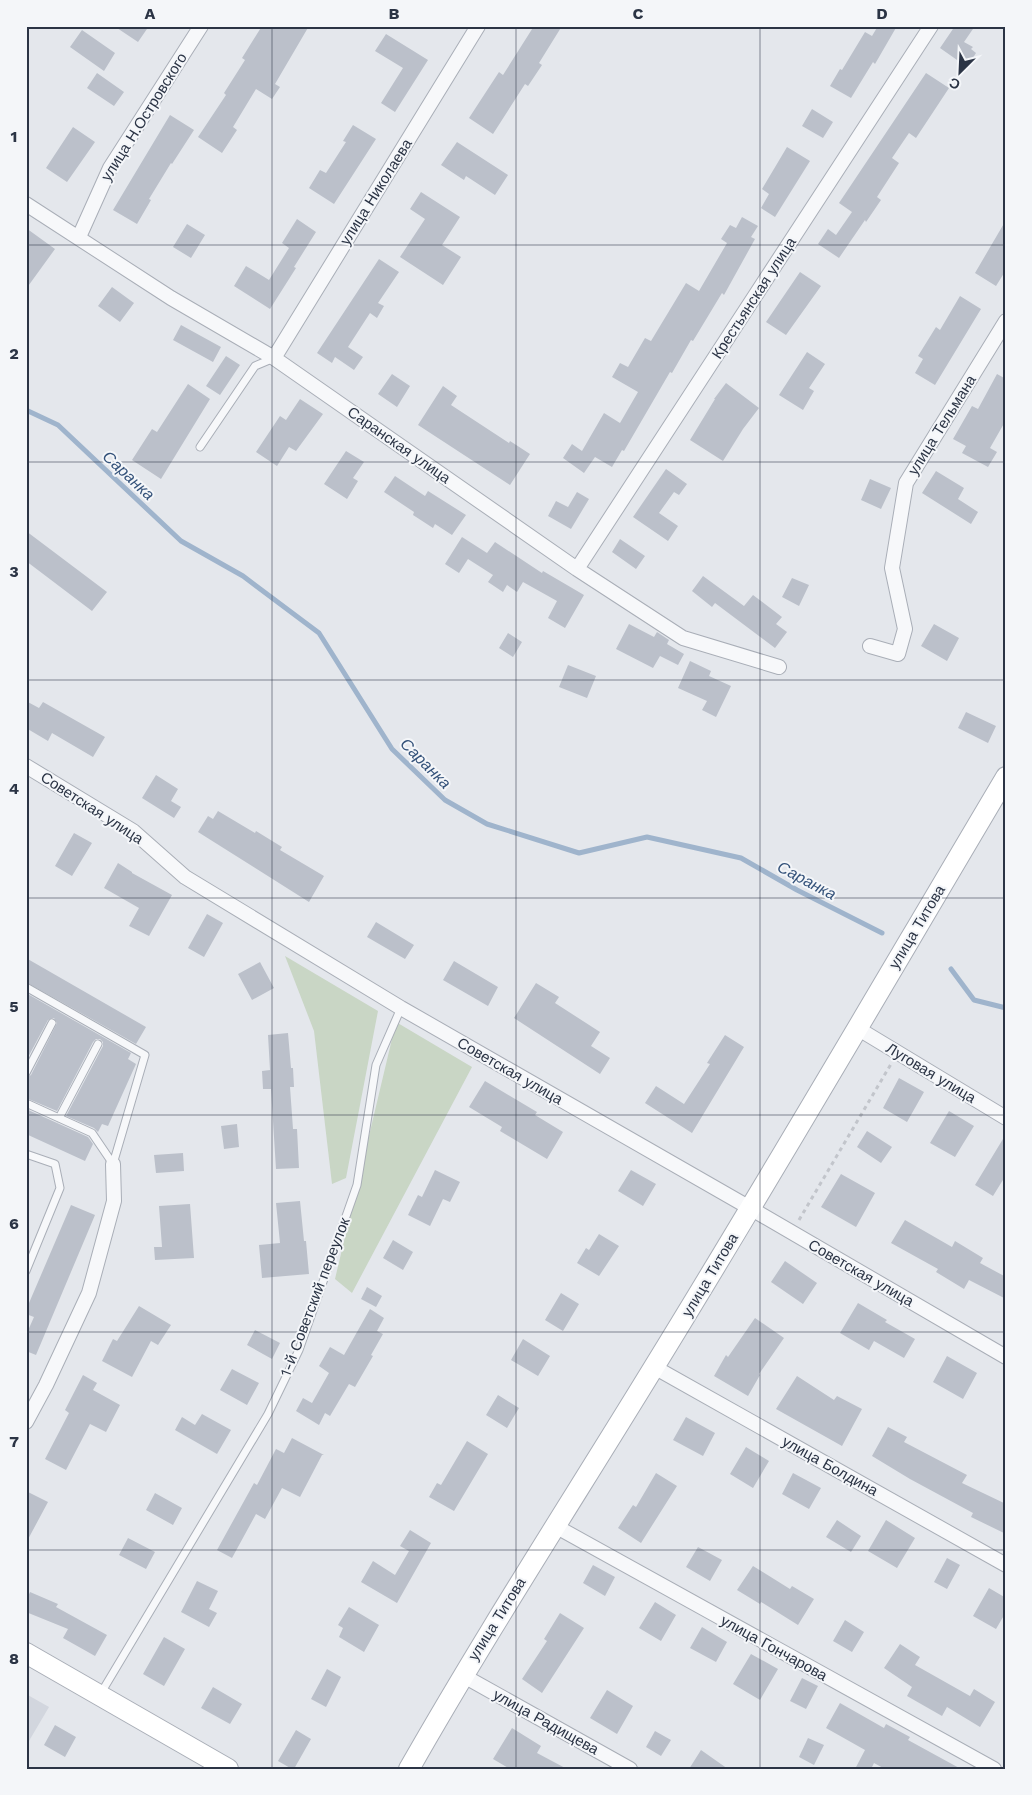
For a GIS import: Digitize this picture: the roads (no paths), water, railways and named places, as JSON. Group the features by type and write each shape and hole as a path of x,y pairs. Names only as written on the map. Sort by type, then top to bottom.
{"main road":[{"name":"улица Титова","path":"409,1769 462,1676 654,1368 1006,777"},
{"path":"26,1653 228,1769"}],"street":[{"name":"улица Н.Островского","path":"79,237 110,168 201,26"},
{"name":"улица Николаева","path":"274,358 478,26"},
{"name":"Крестьянская улица","path":"577,569 931,26"},
{"name":"Саранская улица","path":"26,204 171,298 274,358 577,569 683,638 779,667"},
{"name":"улица Тельмана","path":"870,646 898,654 905,629 892,568 906,483 1006,321"},
{"name":"Советская улица","path":"26,766 133,831 186,877 401,1008 1006,1357"},
{"name":"Луговая улица","path":"857,1028 1006,1118"},
{"path":"26,1422 46,1385 89,1293 114,1200 113,1164"},
{"name":"улица Болдина","path":"654,1368 1006,1565"},
{"name":"улица Гончарова","path":"555,1526 994,1769"},
{"name":"улица Радищева","path":"462,1676 630,1769"}],"lane":[{"path":"200,447 255,366 274,358"},
{"path":"26,988 145,1055 113,1164"},
{"name":"1-й Советский переулок","path":"100,1695 268,1414 299,1350 357,1185 376,1065 401,1008"},
{"path":"26,1073 52,1023"},
{"path":"59,1118 98,1044"},
{"path":"26,1103 92,1133 113,1164"},
{"path":"26,1154 55,1164 60,1188 26,1272"}],"waterway":[{"name":"Саранка","path":"26,410 58,425 181,541 243,576 319,633 392,749 445,800 487,824 579,853 647,837 741,858 797,890 882,933"},
{"name":"Саранка","path":"951,969 974,1000 1006,1008"}]}
